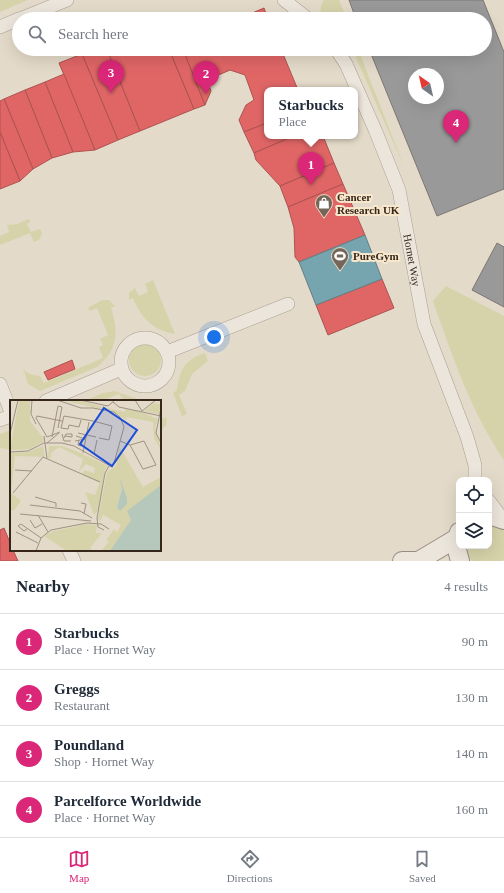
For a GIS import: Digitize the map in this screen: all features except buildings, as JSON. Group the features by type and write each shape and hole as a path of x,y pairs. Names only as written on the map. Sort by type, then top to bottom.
{"street":[{"path":"37,12 67,0"},
{"path":"284,0 299,12"},
{"path":"0,27 12,22"},
{"name":"Hornet Way","path":"341,56 356,87"},
{"name":"Hornet Way","path":"358,91 399,190 424,324 467,437 477,477"},
{"path":"167,352 288,304"},
{"path":"144,337 158,341 167,352 169,366 162,379 156,384 149,386 135,384 124,375 121,369 120,361 125,347 136,339 144,337"},
{"path":"48,400 121,369"},
{"path":"0,384 10,409"},
{"path":"0,420 10,416"},
{"path":"492,506 498,517"},
{"path":"402,561 422,560 456,536"},
{"path":"457,549 460,561"},
{"path":"69,551 74,561"}],"shaded area":[{"path":"0,0 28,0 0,12"},
{"path":"324,0 339,0 344,12 321,12"},
{"path":"355,56 361,56 405,169"},
{"path":"29,219 30,222 27,224 31,232 40,229 42,234 39,240 34,242 30,233 0,245 0,236 9,232 7,225 17,224"},
{"path":"153,280 175,334 160,330 154,326 140,312 133,298 129,300 129,293 135,288 139,296 148,292 145,284"},
{"path":"446,286 504,316 504,460 492,442 463,383 433,301"},
{"path":"102,300 109,300 115,306 111,308 116,333 113,347 104,361 97,367 40,391 28,384 23,368 30,374 40,376 44,383 103,358 99,347 103,345 100,339 108,335 97,308 90,311 88,308"},
{"path":"142,344 148,344 157,348 161,360 157,372 148,376 142,376 133,372 129,363 129,357 133,348"},
{"path":"205,353 208,361 192,374 185,391 179,395 187,414 182,416 173,393 177,390 179,377 188,362"},
{"path":"115,391 139,400 123,400 119,394 104,400 86,400 103,393"},
{"path":"161,417 162,419 166,417 167,423 161,429"},
{"path":"10,430 10,450 0,448 0,434"},
{"path":"492,524 501,527 504,531 504,559 502,561 472,561 466,554 465,549 492,549"}],"place":[{"name":"Poundland","path":"111,93"},
{"name":"Greggs","path":"206,94"},
{"name":"Parcelforce Worldwide","path":"456,143"},
{"name":"Starbucks","path":"311,185"},
{"name":"Cancer Research UK","path":"324,218"},
{"name":"PureGym","path":"340,271"}]}
